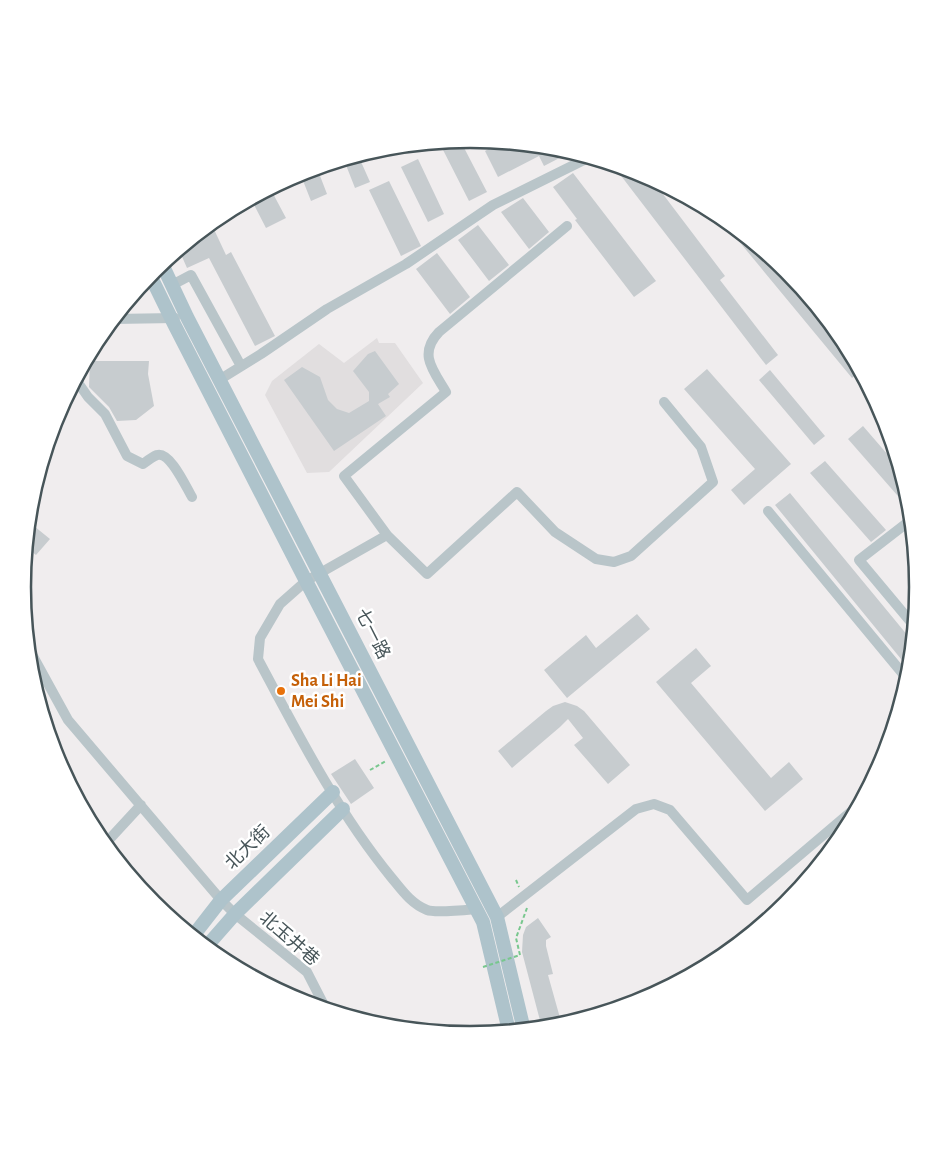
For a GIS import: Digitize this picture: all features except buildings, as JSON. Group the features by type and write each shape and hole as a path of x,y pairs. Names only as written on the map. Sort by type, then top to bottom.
{"main road":[{"name":"七一路","path":"165,271 219,380 497,917 522,1023"},
{"name":"七一路","path":"154,283 483,922 507,1024"},
{"name":"北大街","path":"198,931 221,900 333,792"},
{"path":"211,941 235,914 343,809"}],"street":[{"path":"219,380 327,309 406,264 493,205 580,162"},
{"path":"567,226 432,339 428,357 446,392 344,476 387,535 427,574 517,492 555,532 596,559 614,562 623,560 632,556 714,482 701,447 664,402"},
{"path":"172,285 191,274 242,366"},
{"path":"123,319 187,317"},
{"path":"80,386 88,397 105,414 127,456 143,464 156,455 162,455 170,460 192,496"},
{"path":"768,511 901,672"},
{"path":"905,525 859,560 909,619"},
{"path":"387,535 306,581 280,604 260,638 258,659 319,773 366,846 411,901 428,911 476,909"},
{"name":"北玉井巷","path":"39,667 68,720 221,900 235,914 307,972 321,1000"},
{"path":"497,917 636,809 654,804 670,810 746,900 845,817"},
{"path":"110,838 141,805"}],"path":[{"path":"370,770 396,755"},
{"path":"483,967 520,955 516,938 521,920 527,909 516,880"}],"shaded area":[{"path":"377,338 379,343 395,343 423,383 329,472 307,473 265,395 272,381 319,344 344,363"}],"place":[{"name":"Sha Li Hai Mei Shi","path":"281,691"}]}
